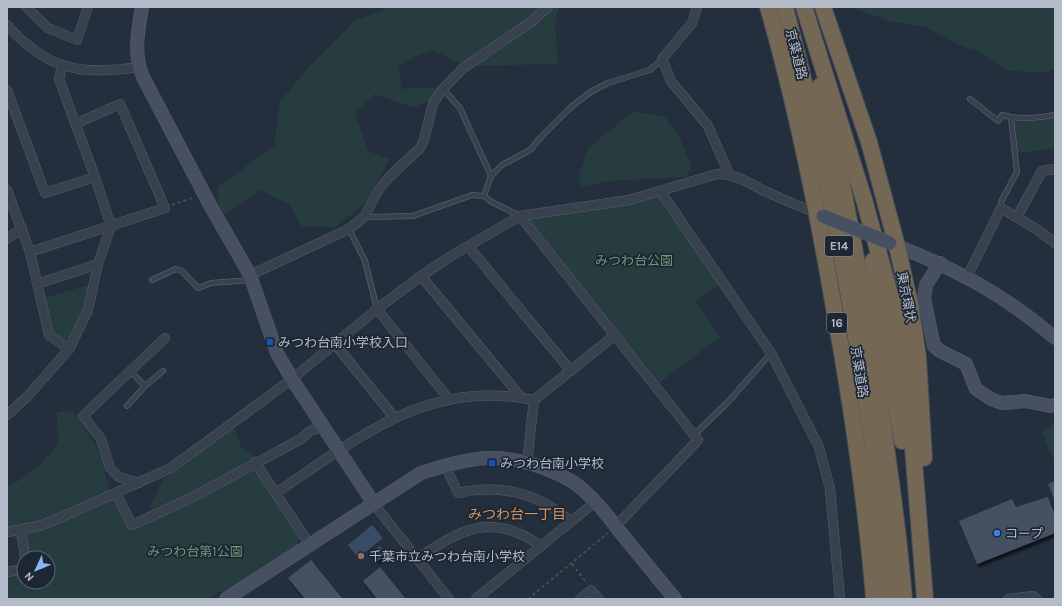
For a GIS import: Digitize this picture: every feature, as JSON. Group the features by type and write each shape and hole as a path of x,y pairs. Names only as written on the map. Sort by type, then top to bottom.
{"highway":[{"name":"16","path":"768,7 796,112 820,214 859,465 874,599"},
{"name":"京葉道路","path":"785,7 815,128 831,203 904,599"},
{"name":"京葉道路","path":"800,7 830,127 846,205 870,343 884,487 890,599"},
{"path":"804,7 866,203 897,320 908,385 924,599"},
{"name":"東京環状","path":"823,7 868,142 893,245 910,304 918,357 933,599"},
{"path":"866,203 876,285 903,448 915,568 924,599"}],"street":[{"path":"26,7 48,28 77,40 88,7"},
{"path":"142,7 137,39 139,67 204,194 251,278 275,347 292,379 374,504 449,599"},
{"path":"251,278 278,261 297,255 349,229 364,217 378,191 388,178 420,148 424,140 433,103 443,89 462,69 531,22 548,7"},
{"path":"697,7 692,22 662,59 671,81 708,126 730,174"},
{"path":"7,25 23,42 48,60 62,66 91,71 108,71 139,67"},
{"path":"7,415 27,398 69,349 88,310 98,264 111,226 95,177 59,79 62,66"},
{"path":"7,90 11,112 45,193 95,177"},
{"path":"30,252 165,208 120,104 75,124"},
{"path":"1017,218 1042,171 1055,169"},
{"path":"7,532 21,530 55,520 171,468 292,379 377,309 421,276 468,246 520,216 629,200 661,192 702,177 730,174 893,245 940,263 1006,299 1055,338"},
{"path":"7,190 30,252 49,335 69,349"},
{"path":"661,192 771,353 819,447 830,489 840,599"},
{"path":"967,277 1001,208 1053,239"},
{"path":"520,216 695,434 698,440 616,526"},
{"path":"7,238 22,228"},
{"path":"468,246 571,371"},
{"path":"940,263 926,285 924,299 934,346 940,351 966,364 976,389 991,399 1002,403 1026,401 1050,406 1055,405"},
{"path":"37,284 98,264"},
{"path":"421,276 522,397"},
{"path":"377,309 448,398"},
{"path":"527,463 534,400 616,335"},
{"path":"140,483 119,477 110,468 101,439 83,416 165,338"},
{"path":"335,344 394,417"},
{"path":"276,493 363,435 394,417 410,410 448,398 474,396 522,397 534,400"},
{"path":"116,493 132,526 191,498 255,462 301,440 310,432 323,427"},
{"path":"226,599 421,473 445,465 490,458 514,460 527,463 554,472 574,483 595,502 616,526 675,599"},
{"path":"255,462 310,545"},
{"path":"445,465 458,493 488,488 522,494 553,507 571,522"},
{"path":"476,599 595,502"},
{"path":"417,559 454,534 478,528 504,528 518,532 541,546"},
{"path":"21,530 24,550"},
{"path":"580,599 591,590 599,599"},
{"path":"1008,599 1033,596 1037,599"}],"lane":[{"path":"484,196 492,176 502,165 530,150 556,121 592,91 608,83 650,70 662,59"},
{"path":"443,89 460,108 492,176"},
{"path":"970,99 998,121 1002,115 1011,118 1037,118 1055,115"},
{"path":"1001,208 1001,202 1017,172 1011,118"},
{"path":"364,217 413,216 472,195 484,196 492,202 520,216"},
{"path":"349,229 365,261 377,309"},
{"path":"152,280 176,268 182,271 198,288 211,283 251,278"},
{"path":"695,434 728,402 771,353"},
{"path":"130,371 146,386"},
{"path":"127,406 163,371"}],"path":[{"path":"165,208 204,194"},
{"path":"528,599 616,526"},
{"path":"572,563 591,590"}],"green space":[{"path":"391,7 559,7 555,23 558,64 466,66 432,50 420,54 398,67 402,89 440,87 429,100 414,108 375,94 355,113 368,151 390,159 364,204 336,227 302,227 289,204 260,190 225,214 219,206 217,188 274,146 280,102 306,70 356,20"},
{"path":"850,7 1055,7 1055,68 1046,72 1009,71 976,50 963,47 925,27 889,21"},
{"path":"633,112 664,116 680,138 691,166 686,177 608,181 581,187 579,176 588,148"},
{"path":"1055,118 1055,148 1017,153 1013,121 1037,121"},
{"name":"みつわ台公園","path":"661,196 720,284 695,302 720,337 660,382 526,219"},
{"path":"89,285 86,311 70,342 67,343 52,331 43,298"},
{"name":"みつわ台第1公園","path":"73,411 100,453 111,498 116,496 130,528 151,518 151,505 163,480 233,425 241,447 256,457 248,468 255,465 303,538 297,542 300,546 232,588 219,592 208,599 7,599 7,573 16,572 16,590 56,590 56,550 27,550 26,542 7,536 7,485 11,486 40,465 58,444 57,412"},
{"path":"1055,421 1055,463 1042,433"}],"water":[{"path":"372,525 383,538 358,558 348,545"}],"building":[{"path":"1055,481 1055,501 1048,484"},
{"path":"1048,497 1055,515 1055,533 977,564 959,521 1012,499 1016,507"},
{"path":"380,546 386,554 378,561 371,553"},
{"path":"311,560 342,598 305,599 288,578"},
{"path":"380,567 406,599 377,599 363,581"}],"place":[{"name":"みつわ台南小学校入口","path":"270,342"},
{"name":"みつわ台南小学校","path":"492,463"},
{"name":"コープ","path":"997,533"},
{"name":"千葉市立みつわ台南小学校","path":"361,556"}],"district":[{"name":"みつわ台一丁目","path":"517,514"}]}
